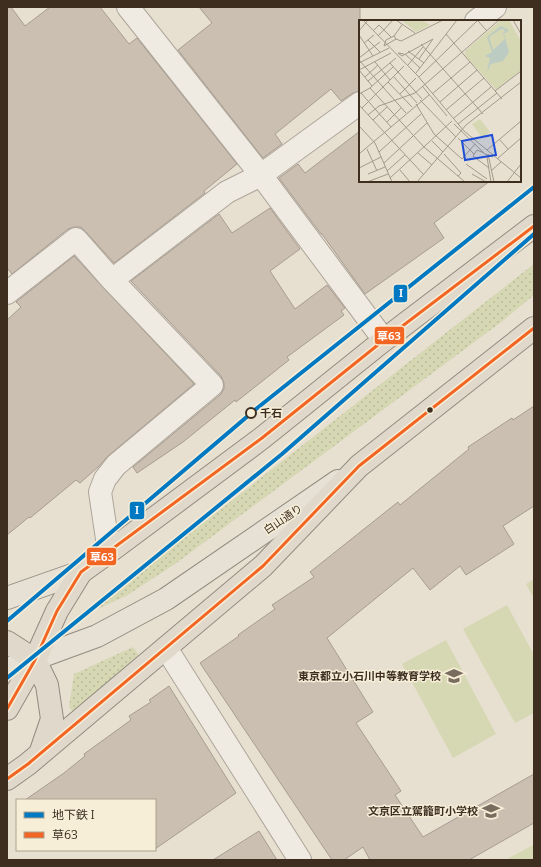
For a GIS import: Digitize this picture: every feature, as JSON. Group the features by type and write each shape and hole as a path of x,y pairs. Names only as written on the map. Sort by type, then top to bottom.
{"highway":[{"path":"7,708 35,660 57,611 81,572 262,438 384,340 534,226"},
{"name":"白山通り","path":"359,466 534,328"},
{"path":"7,779 263,566 359,466"},
{"path":"7,642 35,660 47,685 52,719 41,751"}],"main road":[{"name":"白山通り","path":"7,669 35,660 96,636 166,599 359,466"},
{"path":"7,598 81,572"}],"street":[{"path":"128,7 261,175 384,340"},
{"path":"477,20 495,7"},
{"path":"112,280 227,192 261,175 359,104"},
{"path":"7,293 76,239 112,280 212,385 116,466 105,479 100,492 109,552"},
{"path":"166,648 300,860"}],"green space":[{"path":"534,264 534,295 500,323 175,564 126,596 80,617 79,614 124,585"},
{"path":"534,579 534,599 526,584"},
{"path":"507,605 534,655 534,713 515,723 463,629"},
{"path":"446,640 496,734 453,758 402,664"},
{"path":"133,647 139,655 73,712 69,707 74,674"},
{"path":"533,845 534,860 505,860"}],"building":[{"path":"7,7 11,7 25,26 50,7 100,7 129,44 137,38 237,164 204,191 205,193 114,263 81,227 74,227 68,229 12,274 7,268"},
{"path":"199,7 360,7 359,91 353,93 341,101 331,89 275,134 282,144 263,158 178,50 212,23"},
{"path":"359,132 359,182 489,182 434,223 444,238 365,294 279,178 298,164 305,173"},
{"path":"270,208 300,249 270,271 295,309 327,285 345,308 341,311 344,315 287,357 289,360 236,402 235,400 183,442 137,473 133,467 220,395 224,389 224,383 221,376 131,281 219,214 232,233"},
{"path":"74,256 194,384 108,456 80,483 76,480 7,535 7,320 21,307 16,302"},
{"path":"534,406 534,506 503,526 514,544 466,575 460,566 430,590 413,568 327,638 373,712 356,723 401,791 395,795 423,837 534,774 534,823 469,860 370,860 363,847 344,860 332,860 200,663 275,609 272,605 314,577 310,572 398,502 400,505 469,449 468,447 512,418 513,420"},
{"path":"169,686 236,793 156,848 156,799 26,799 64,773 85,756 84,754 131,720 129,716 151,702 149,700"},
{"path":"259,831 277,860 213,860"}],"metro line":[{"name":"I","path":"7,621 256,409 534,187"},
{"name":"I","path":"7,678 282,454 534,234"}],"transit line":[{"name":"草63","path":"7,709 35,660 57,611 81,572 262,438 384,340 534,226"},
{"name":"草63","path":"7,779 28,764 263,566 359,466 534,328"}],"place":[{"name":"千石","path":"251,413"},
{"name":"東京都立小石川中等教育学校","path":"454,676"},
{"name":"文京区立駕籠町小学校","path":"491,811"}]}
